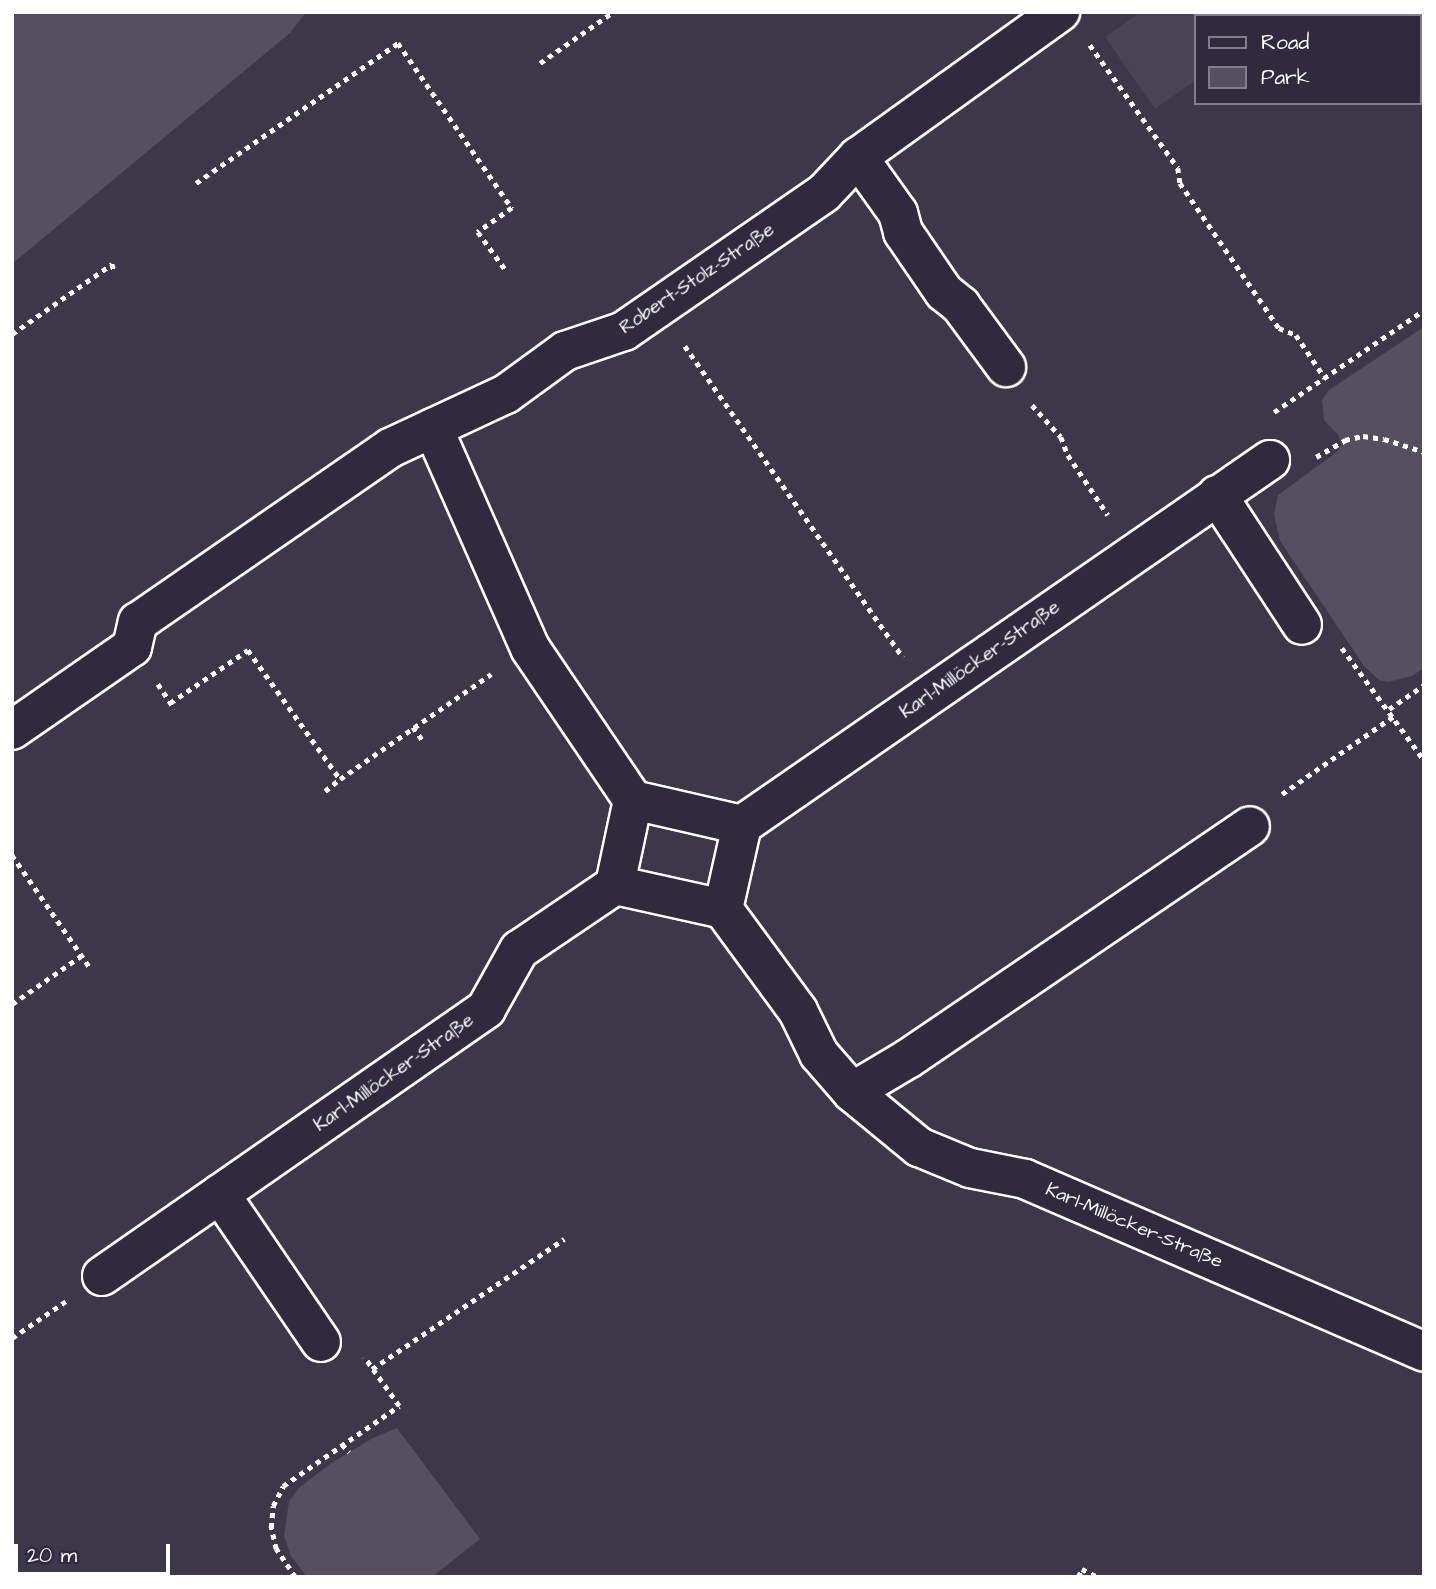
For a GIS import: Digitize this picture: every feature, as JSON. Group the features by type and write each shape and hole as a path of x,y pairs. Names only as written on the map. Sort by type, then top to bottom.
{"street":[{"name":"Robert-Stolz-Straße","path":"12,730 132,647 138,622 390,448 506,394 565,351 624,331 824,193 858,157 1057,14"},
{"path":"858,157 898,213 903,232 944,292 961,306 1006,367"},
{"path":"433,428 492,570 530,648 633,800 743,825 723,909 615,885 633,800"},
{"name":"Karl-Millöcker-Straße","path":"743,825 1270,460"},
{"path":"1217,495 1302,625"},
{"path":"852,1092 909,1058 1250,826"},
{"name":"Karl-Millöcker-Straße","path":"102,1276 486,1009 519,950 615,885"},
{"name":"Karl-Millöcker-Straße","path":"723,909 797,1011 819,1054 852,1092 919,1146 970,1168 1025,1179 1424,1352"},
{"path":"220,1194 321,1342"}],"path":[{"path":"540,63 613,12"},
{"path":"1057,14 1084,38 1178,168 1180,183 1279,328 1296,335 1325,378"},
{"path":"196,183 398,43 512,208 478,232 505,269"},
{"path":"12,334 112,264 115,273"},
{"path":"659,307 929,695"},
{"path":"1424,310 1264,419 1270,460 1303,466 1345,440 1363,436 1424,452"},
{"path":"1006,367 1032,406 1061,438 1068,455 1135,552"},
{"path":"1302,625 1329,630 1424,760"},
{"path":"325,791 413,727 530,648"},
{"path":"170,703 248,650 340,779"},
{"path":"1389,709 1424,685"},
{"path":"1250,826 1259,810 1394,716"},
{"path":"413,727 424,742"},
{"path":"12,855 91,969"},
{"path":"12,1004 81,956"},
{"path":"372,1368 564,1239"},
{"path":"12,1338 102,1276"},
{"path":"295,1577 276,1549 271,1528 273,1506 283,1486 399,1406 346,1332 321,1342"},
{"path":"342,1444 349,1452"},
{"path":"1078,1577 1082,1569 1098,1577"}],"shaded area":[{"path":"1141,12 1258,14 1194,14 1194,81 1155,109 1105,37"}],"green space":[{"path":"12,12 306,12 290,33 12,264"},
{"path":"1424,327 1424,668 1412,676 1388,682 1379,680 1364,666 1280,541 1274,515 1278,495 1337,452 1341,445 1339,436 1324,420 1322,400 1329,390"},
{"path":"397,1428 480,1539 432,1577 307,1577 291,1556 284,1536 289,1501 300,1487 330,1464 373,1438"}]}
